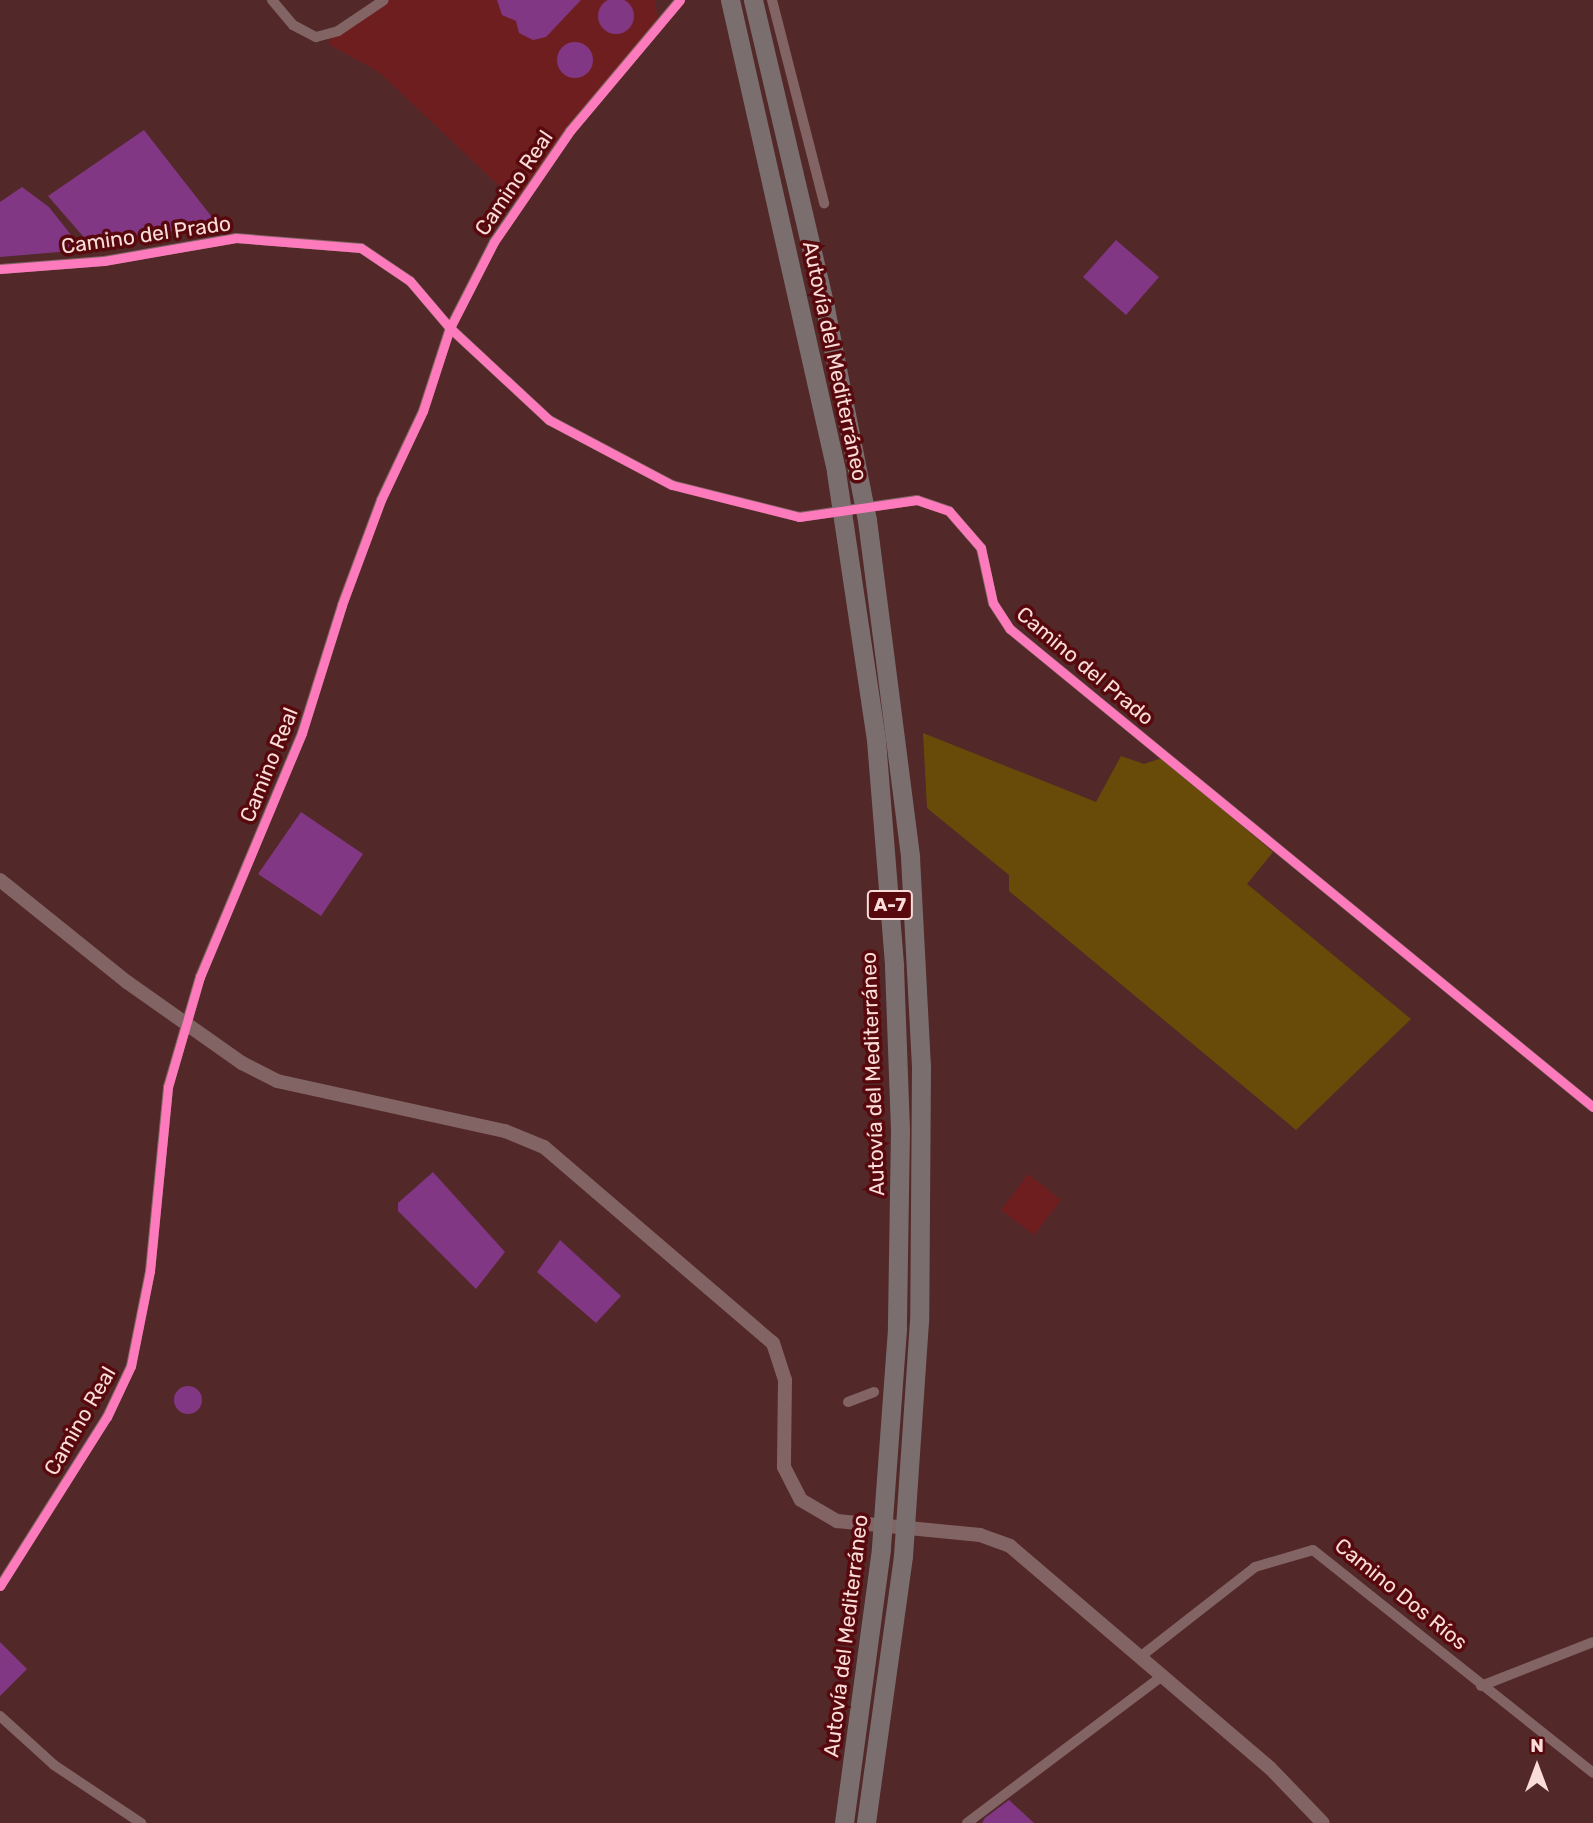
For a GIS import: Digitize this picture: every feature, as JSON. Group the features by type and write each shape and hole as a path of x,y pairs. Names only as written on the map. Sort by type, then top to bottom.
{"highway":[{"name":"Autovía del Mediterráneo","path":"730,0 836,472 876,740 894,966 900,1130 897,1329 881,1549 844,1823"},
{"name":"Autovía del Mediterráneo","path":"753,0 855,454 879,590 910,857 921,1066 918,1334 902,1556 866,1823"}],"main road":[{"path":"0,880 187,1024 277,1081 505,1131 544,1147 574,1169 773,1343 785,1380 784,1467 801,1500 837,1521 980,1535 1010,1546 1270,1768 1323,1823"}],"street":[{"path":"272,0 293,25 316,37 338,30 384,0"},
{"name":"Camino Real","path":"0,1586 107,1417 131,1366 150,1271 168,1087 187,1024 213,940 302,733 347,592 381,500 423,411 450,328 494,242 570,131 680,0"},
{"path":"772,0 824,203"},
{"name":"Camino del Prado","path":"0,269 104,261 211,240 341,245 376,253 410,281 450,328 549,420 591,445 672,485 775,514 811,517 895,503 933,503 962,521 981,548 993,603 1010,629 1593,1107"},
{"path":"848,1402 874,1392"},
{"name":"Camino Dos Ríos","path":"1140,1657 1255,1567 1312,1549 1593,1773"},
{"path":"1481,1686 1593,1642"},
{"path":"967,1823 1162,1676"},
{"path":"0,1716 54,1765 141,1823"}],"shaded area":[{"path":"616,-2 629,3 634,16 629,29 616,34 603,29 598,16 603,3"},
{"path":"389,0 655,0 658,21 516,202 379,72 328,44 332,36"},
{"path":"497,0 581,0 546,37 533,40 519,33 516,21 502,15"},
{"path":"575,42 588,47 593,60 588,73 575,78 562,73 557,60 562,47"},
{"path":"144,130 215,221 94,249 48,196"},
{"path":"22,187 49,207 83,250 0,257 0,202"},
{"path":"1116,240 1159,277 1126,315 1083,277"},
{"path":"923,733 1096,802 1121,756 1144,764 1162,758 1273,852 1247,884 1411,1019 1296,1130 1009,891 1009,875 927,808"},
{"path":"301,812 363,854 321,916 258,874"},
{"path":"433,1172 505,1252 476,1289 398,1211 398,1203"},
{"path":"1028,1174 1061,1200 1034,1235 1001,1210"},
{"path":"560,1240 621,1296 596,1323 537,1272"},
{"path":"188,1386 198,1390 202,1400 198,1410 188,1414 178,1410 174,1400 178,1390"},
{"path":"0,1642 27,1669 0,1696"},
{"path":"1009,1800 1034,1823 982,1823 985,1818"}],"cycle path":[{"path":"0,1586 107,1417 131,1366 150,1271 168,1087 200,977 302,733 342,605 381,500 423,411 450,328 494,242 570,131 680,0"},
{"path":"0,269 104,261 236,238 361,248 410,281 450,328 549,420 672,485 799,517 917,500 949,511 981,548 993,603 1010,629 1593,1107"}]}
